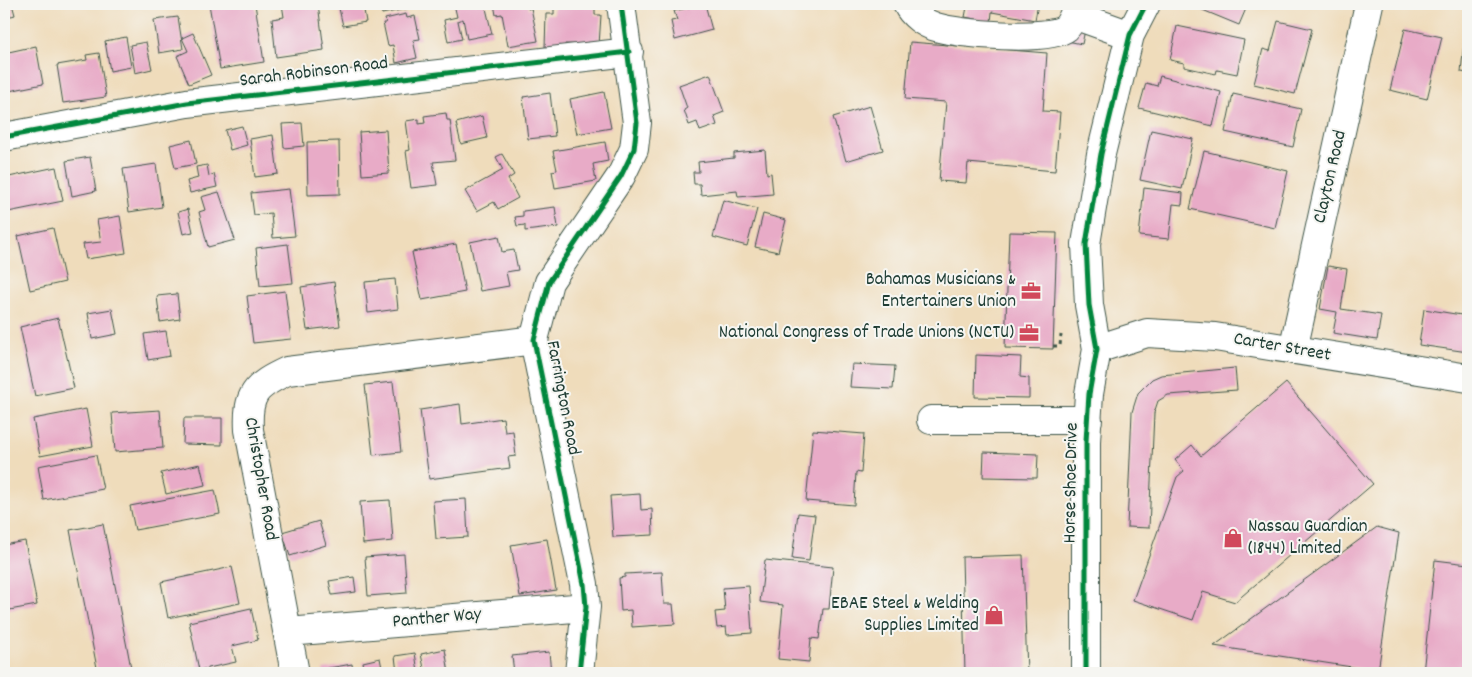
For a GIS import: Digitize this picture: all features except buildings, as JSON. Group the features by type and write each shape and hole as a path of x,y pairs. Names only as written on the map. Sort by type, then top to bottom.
{"street":[{"name":"Farrington Road","path":"579,673 586,607 584,584 534,340 549,282 622,176 634,149 637,123 629,52 621,4"},
{"path":"907,4 920,20 937,28 1017,37 1049,36 1066,28 1076,9 1130,35"},
{"name":"Clayton Road","path":"1292,350 1369,4"},
{"name":"Horse Shoe Drive","path":"1086,673 1086,441 1089,394 1097,349 1089,305 1086,244 1101,154 1130,35 1143,6"},
{"name":"Sarah Robinson Road","path":"4,137 187,103 629,52"},
{"name":"Carter Street","path":"1097,349 1147,334 1176,333 1215,336 1468,378"},
{"name":"Christopher Road","path":"294,673 288,632 249,430 248,408 254,393 267,380 287,371 534,340"},
{"path":"931,420 1088,420"},
{"name":"Panther Way","path":"288,632 586,607"}],"path":[{"path":"1053,346 1060,346 1061,335"}],"cycle path":[{"path":"579,673 586,607 584,584 534,340 549,282 621,176 634,149 637,123 621,4"},
{"path":"1086,673 1086,441 1089,394 1097,349 1089,305 1086,244 1101,154 1130,35 1146,4"},
{"path":"4,137 187,103 629,52"}],"place":[{"name":"Bahamas Musicians & Entertainers Union","path":"1031,291"},
{"name":"National Congress of Trade Unions (NCTU)","path":"1029,333"},
{"name":"Nassau Guardian (1844) Limited","path":"1233,538"},
{"name":"EBAE Steel & Welding Supplies Limited","path":"994,615"}]}
